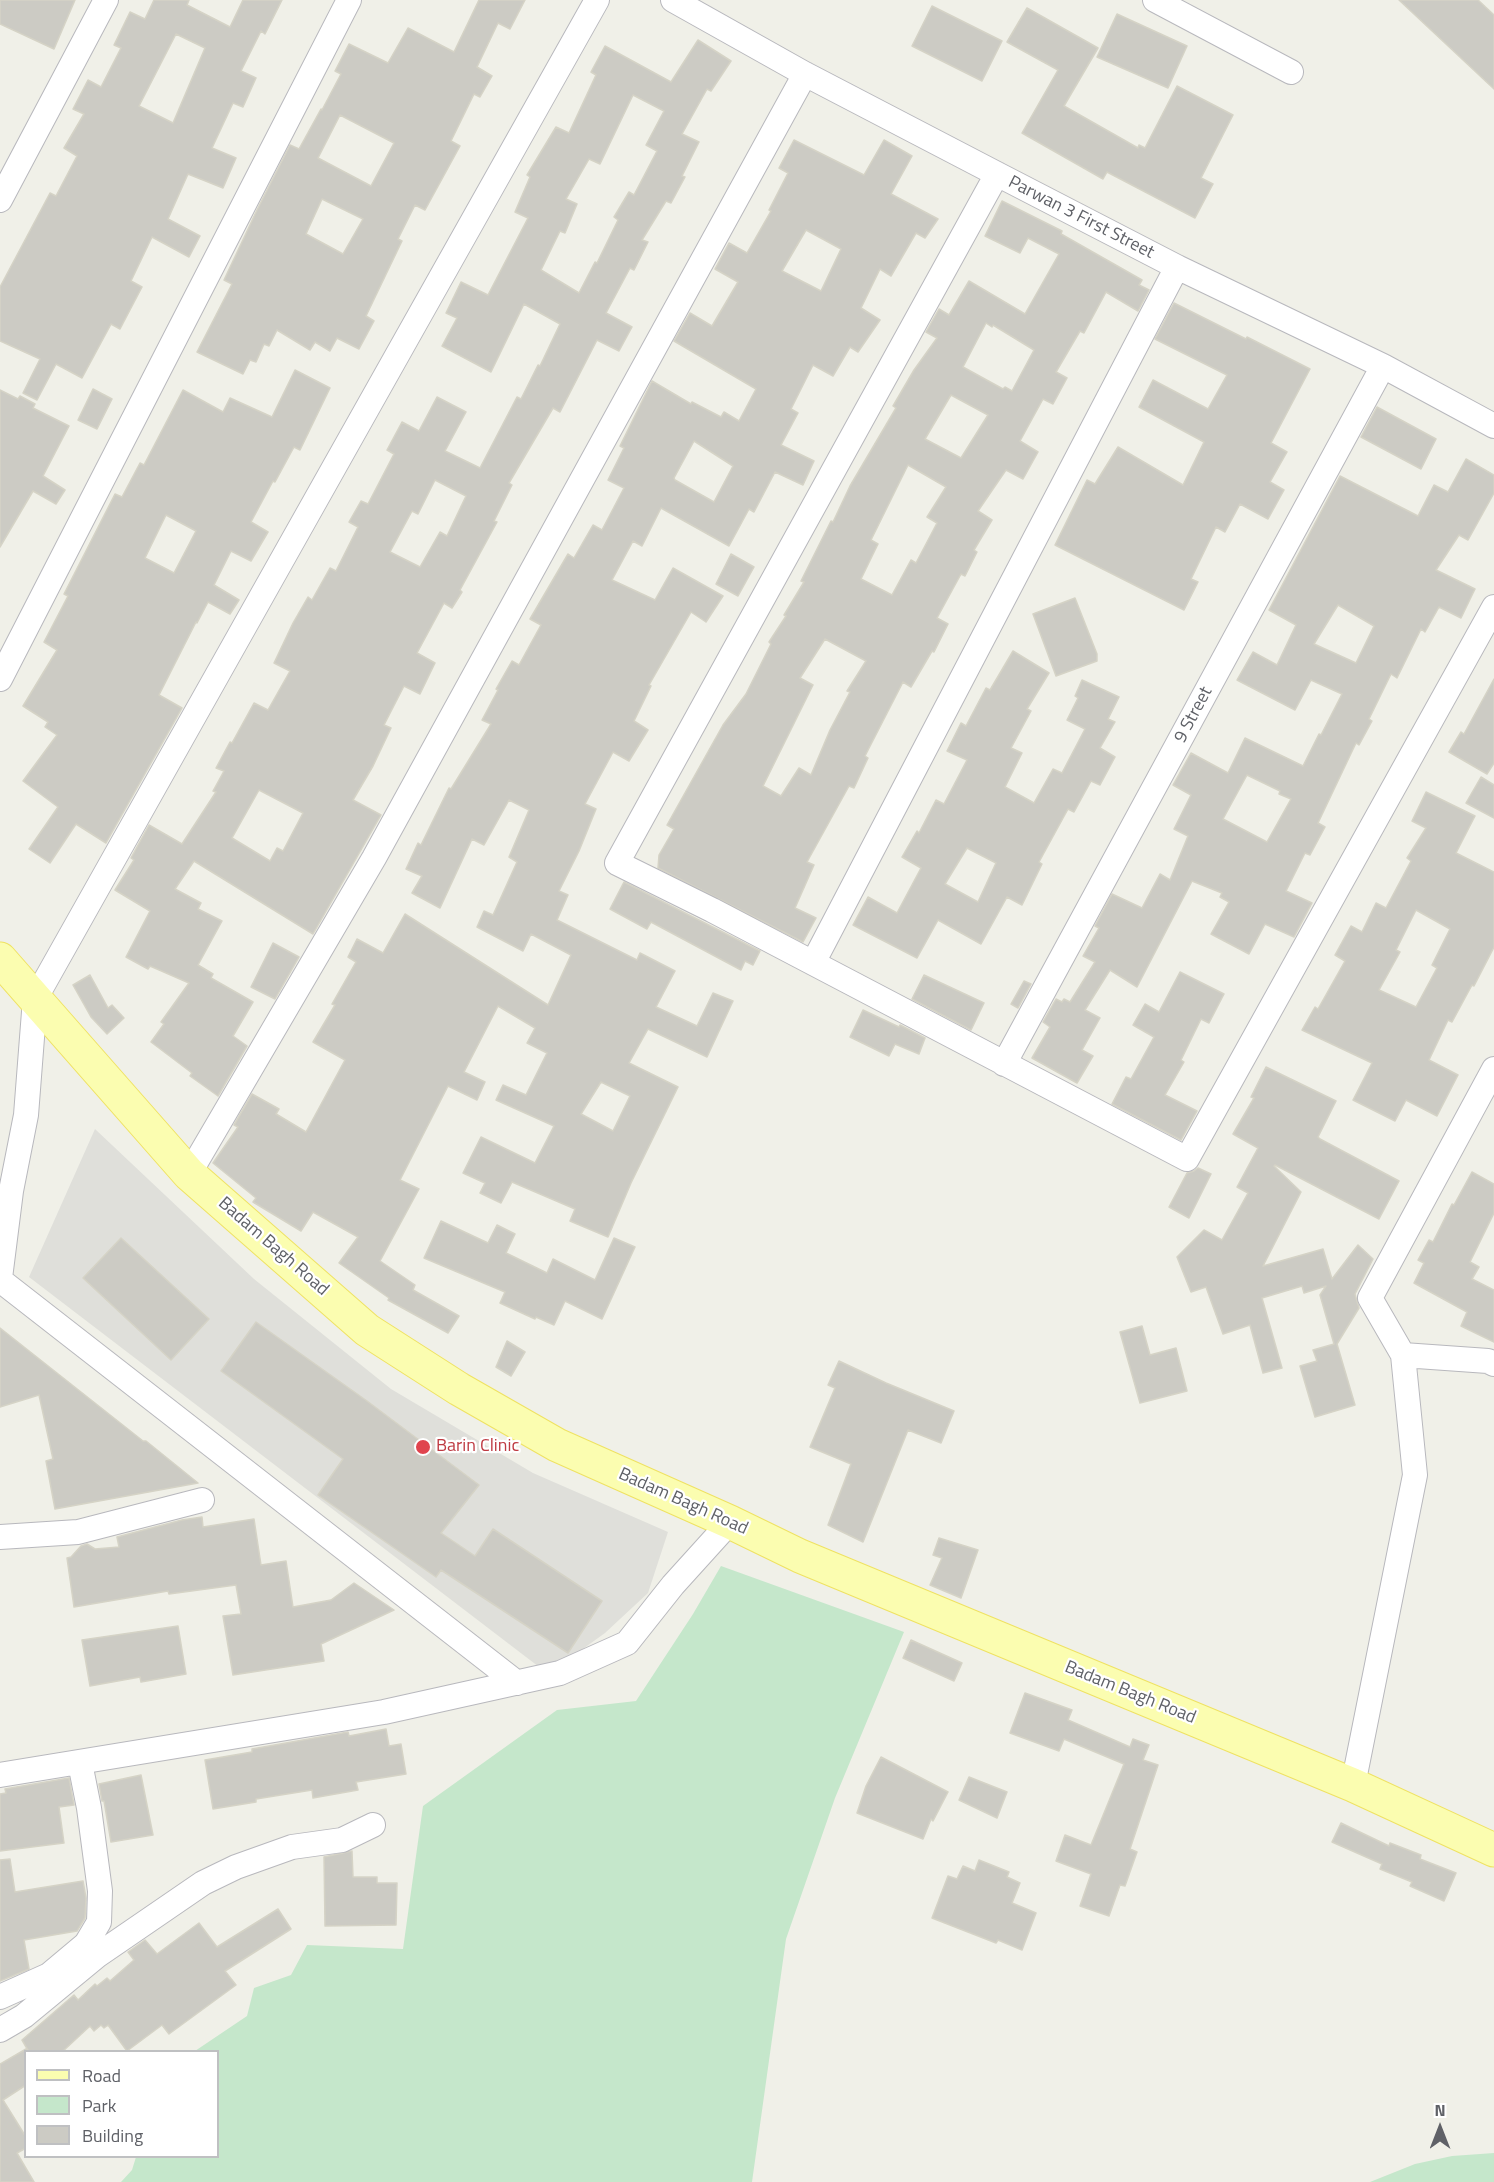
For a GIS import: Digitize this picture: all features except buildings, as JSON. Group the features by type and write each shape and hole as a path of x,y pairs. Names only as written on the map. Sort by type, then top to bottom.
{"main road":[{"name":"Badam Bagh Road","path":"0,959 189,1174 367,1330 431,1371 557,1444 800,1556 1353,1785 1494,1850"}],"street":[{"path":"0,200 106,0"},
{"path":"0,679 349,0"},
{"path":"517,1683 0,1279 11,1191 26,1115 35,999 597,0"},
{"name":"Parwan 3 First Street","path":"673,0 805,74 997,174 1177,267 1383,366 1494,426"},
{"path":"1155,0 1291,72"},
{"path":"189,1174 374,858 805,74"},
{"path":"997,174 617,863 813,963 1187,1160 1494,607"},
{"path":"813,963 1177,267"},
{"name":"9 Street","path":"1004,1064 1383,366"},
{"path":"1353,1785 1415,1475 1403,1355 1370,1298 1494,1069"},
{"path":"1403,1355 1488,1361 1494,1364"},
{"path":"0,1537 78,1532 202,1500"},
{"path":"0,1775 384,1712 560,1673 627,1643 674,1585 730,1522"},
{"path":"0,1997 50,1975 86,1944 99,1922 100,1891 89,1808 80,1763"},
{"path":"0,2030 24,2016 99,1955 203,1883 236,1867 292,1847 342,1840 373,1825"}],"shaded area":[{"path":"95,1129 254,1279 391,1389 533,1473 668,1532 648,1593 605,1633 573,1656 543,1670 29,1277"}],"green space":[{"path":"721,1566 904,1632 835,1798 786,1939 752,2182 121,2182 132,2170 136,2158 219,2158 219,2050 196,2050 247,2016 254,1988 291,1975 307,1945 403,1949 423,1806 557,1710 636,1701 693,1614"},
{"path":"1494,2153 1494,2182 1370,2182 1415,2164 1452,2156"}],"place":[{"name":"Barin Clinic","path":"423,1447"}]}
